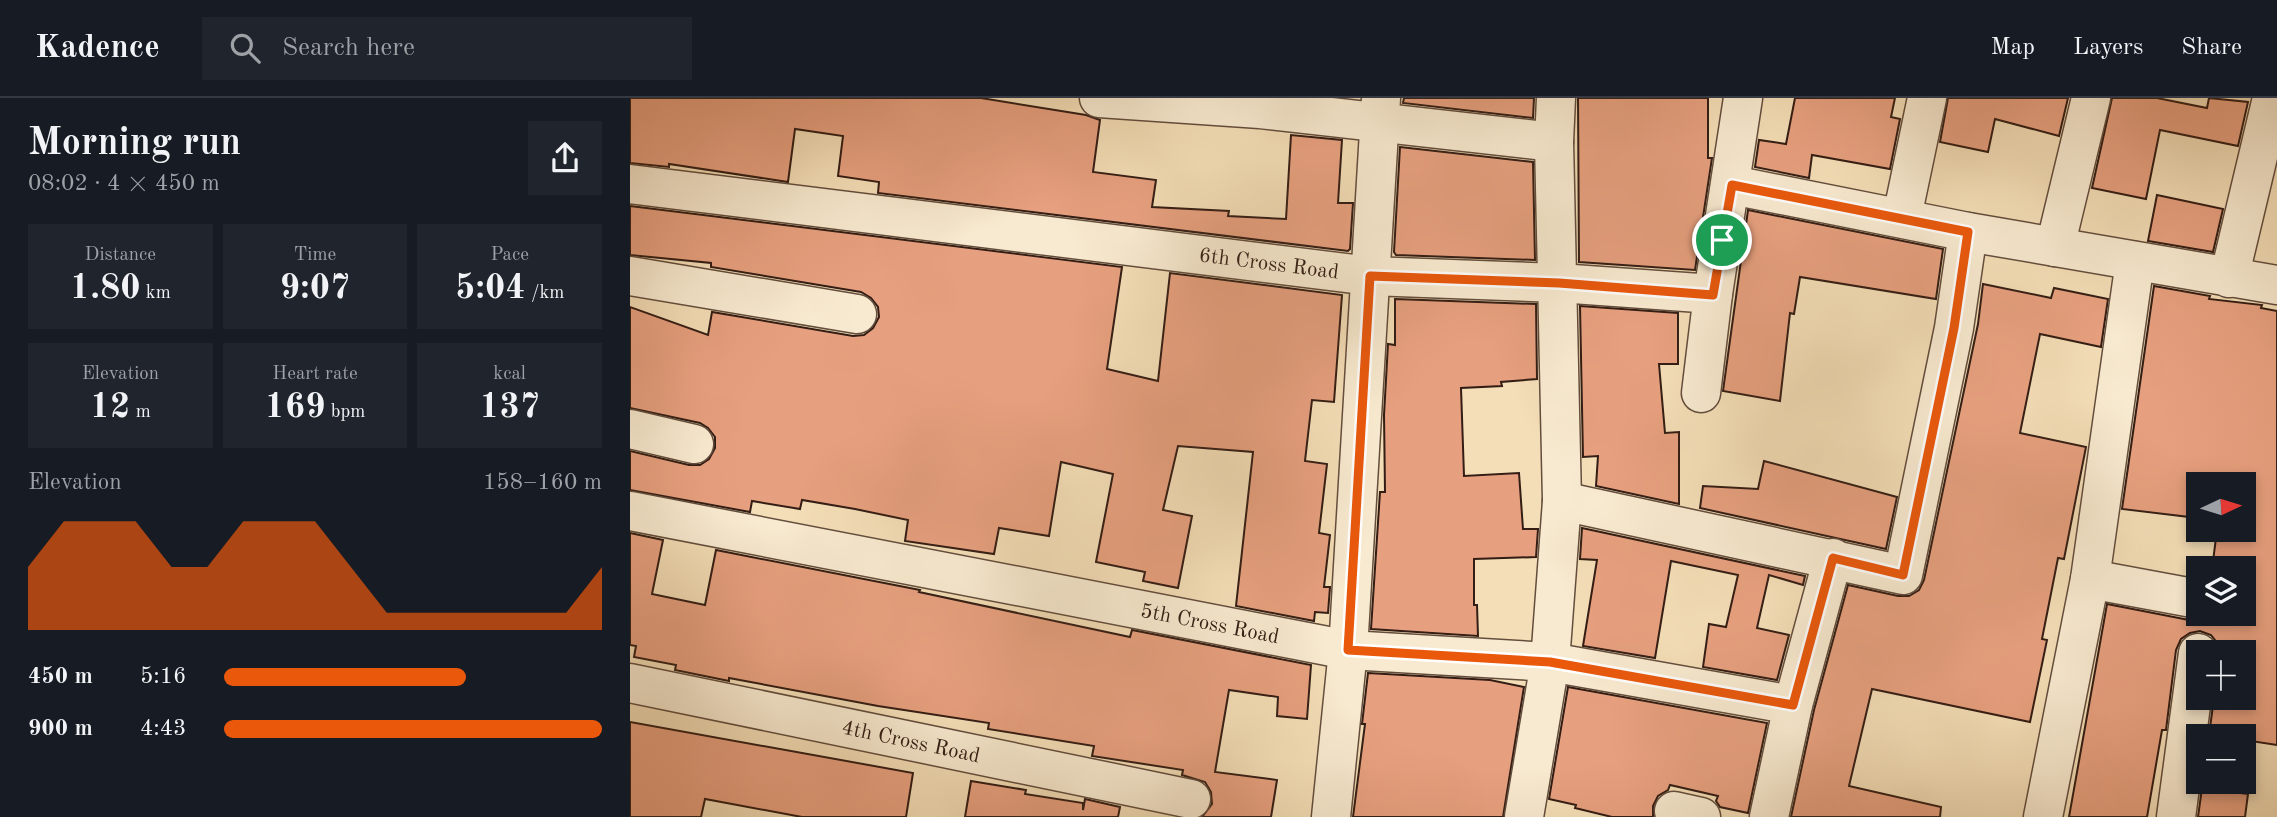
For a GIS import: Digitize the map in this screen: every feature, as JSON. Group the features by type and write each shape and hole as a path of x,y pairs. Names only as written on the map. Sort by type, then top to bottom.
{"street":[{"path":"1099,98 1380,110 1554,142"},
{"path":"1524,817 1550,662 1562,501 1554,142 1556,98"},
{"path":"1701,393 1743,98"},
{"path":"1902,218 1927,98"},
{"path":"2055,247 2091,98"},
{"path":"2229,278 2272,98"},
{"path":"1331,817 1348,650 1380,110"},
{"name":"6th Cross Road","path":"630,184 1370,276 1559,283 1713,295"},
{"path":"1732,185 1968,232 2277,285"},
{"path":"1562,501 1903,575 1954,328 1968,232"},
{"path":"2043,817 2090,579 2135,261"},
{"path":"630,276 857,314"},
{"path":"630,429 694,444"},
{"name":"5th Cross Road","path":"630,511 1348,650 1550,662 1793,705"},
{"path":"1769,817 1793,705 1833,558"},
{"path":"2090,579 2186,597"},
{"name":"4th Cross Road","path":"630,683 1191,799"},
{"path":"2176,817 2190,710"}],"building":[{"path":"630,98 981,98 1086,115 1100,120 1093,172 1156,180 1152,207 1229,211 1228,216 1286,219 1291,135 1342,140 1338,203 1353,203 1350,249 1348,251 878,193 879,182 838,176 843,136 795,129 788,182 669,164 669,167 630,163"},
{"path":"1404,98 1534,98 1533,118 1403,103"},
{"path":"1578,98 1708,98 1708,158 1712,158 1695,270 1579,262"},
{"path":"1795,98 1895,98 1891,117 1900,119 1890,169 1812,155 1809,178 1755,167 1759,140 1786,144"},
{"path":"1948,98 2068,98 2059,136 1995,119 1988,152 1940,142"},
{"path":"2112,98 2157,98 2207,108 2209,98 2248,102 2238,146 2160,130 2146,199 2092,188"},
{"path":"1400,147 1533,162 1535,260 1396,255 1394,252"},
{"path":"2157,195 2223,209 2213,252 2148,241"},
{"path":"630,206 1122,267 1107,369 1158,381 1170,273 1342,295 1334,402 1312,400 1305,461 1327,464 1319,533 1330,535 1324,587 1330,587 1328,613 1315,612 1314,621 1236,606 1253,452 1178,446 1163,510 1192,516 1178,588 1143,581 1145,572 1096,562 1113,474 1061,462 1049,536 999,528 994,554 905,541 908,520 855,509 802,500 800,509 752,501 750,512 630,490 630,451 689,465 700,465 709,459 715,448 715,437 700,423 630,408 630,307 708,335 712,312 853,336 864,335 873,328 879,317 878,307 871,298 861,292 711,267 711,263 630,255"},
{"path":"1748,210 1943,249 1936,299 1800,277 1794,314 1790,313 1780,401 1723,391"},
{"path":"1983,284 2051,298 2054,288 2108,299 2101,347 2040,334 2020,433 2086,447 2064,559 2058,558 2042,639 2047,640 2030,722 1872,689 1849,786 1941,807 1940,817 1791,817 1814,710 1848,585 1909,596 1919,590 1924,580 1978,324"},
{"path":"2154,286 2210,296 2209,299 2262,305 2261,308 2277,311 2277,745 2256,742 2256,724 2210,724 2212,710 2256,710 2256,640 2215,640 2211,635 2200,631 2190,633 2181,639 2176,650 2166,730 2162,730 2147,817 2069,817 2107,604 2186,619 2186,626 2256,626 2256,556 2214,556 2215,542 2256,542 2256,472 2186,472 2186,517 2122,509"},
{"path":"1395,299 1536,304 1537,379 1501,382 1502,386 1461,388 1464,476 1519,473 1523,529 1538,529 1536,557 1474,559 1474,605 1477,605 1478,636 1371,629 1380,492 1385,492 1384,415 1388,344 1395,345"},
{"path":"1580,306 1678,313 1678,364 1659,364 1665,433 1679,432 1679,504 1596,486 1598,456 1583,457"},
{"path":"1764,461 1897,497 1886,549 1700,508 1703,486 1758,489"},
{"path":"1582,528 1805,576 1803,585 1769,575 1757,628 1789,635 1777,680 1703,667 1709,624 1726,627 1738,575 1671,561 1655,658 1583,646 1597,560 1580,559"},
{"path":"630,533 663,540 652,594 705,605 716,550 920,590 919,592 1130,637 1132,630 1311,665 1307,719 1277,716 1278,697 1229,690 1215,772 1277,780 1271,817 1202,817 1212,804 1211,792 1205,782 1182,775 1183,770 1092,756 1094,746 988,729 989,723 878,706 729,678 729,681 675,670 676,665 634,657 636,646 630,645"},
{"path":"1368,673 1490,680 1524,687 1503,817 1353,817 1365,724 1362,724"},
{"path":"1568,687 1767,723 1748,813 1720,807 1716,801 1718,796 1670,785 1668,790 1658,796 1653,806 1653,817 1612,817 1549,799"},
{"path":"630,722 913,773 906,817 802,817 705,799 701,817 630,817"},
{"path":"971,781 1026,790 1025,794 1083,803 1083,810 1085,799 1120,807 1118,817 965,817"},
{"path":"2201,794 2248,794 2245,817 2198,817"}],"route":[{"path":"1732,185 1968,232 1954,328 1903,575 1833,558 1793,705 1550,662 1348,650 1370,276 1559,283 1713,295 1722,240 1732,185"}]}
